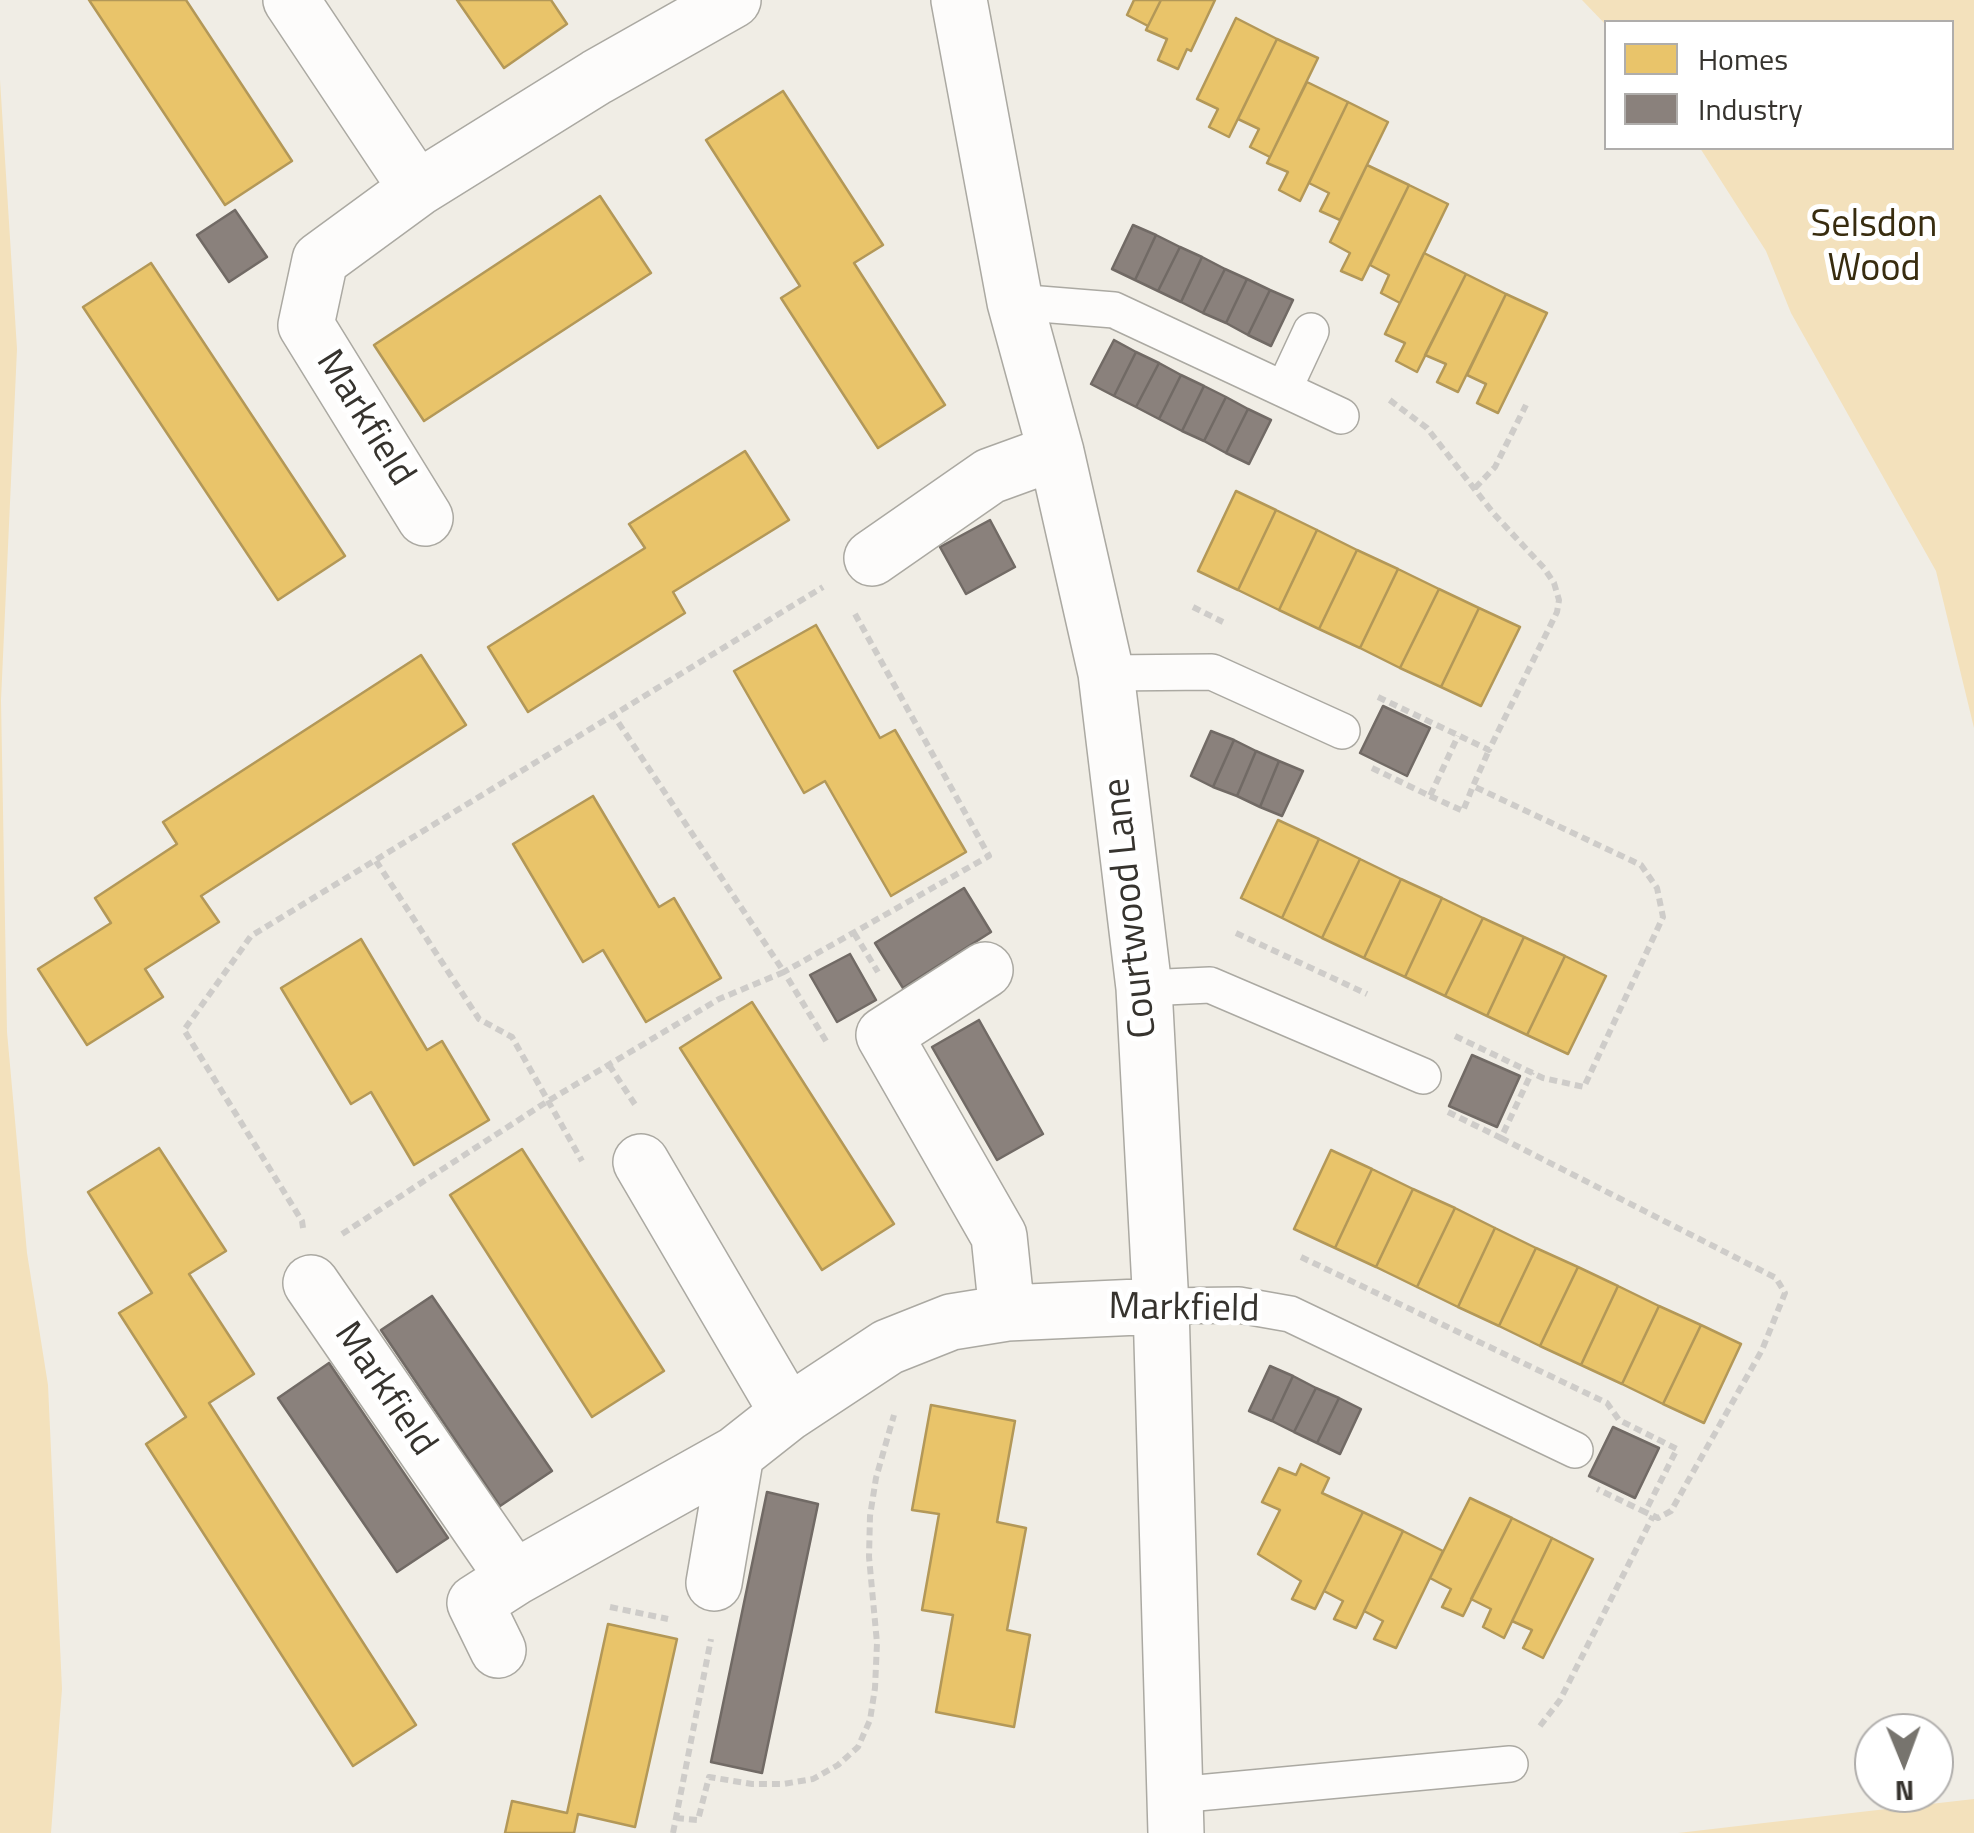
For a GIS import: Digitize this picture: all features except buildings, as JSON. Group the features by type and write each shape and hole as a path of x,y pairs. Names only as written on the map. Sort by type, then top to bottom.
{"street":[{"path":"292,0 417,189"},
{"name":"Markfield","path":"425,518 306,325 320,260 417,189 597,77 731,0"},
{"name":"Courtwood Lane","path":"959,0 1015,302 1056,452 1106,673 1144,988 1162,1306 1176,1814"},
{"path":"854,569 990,476 1056,452"},
{"path":"985,970 884,1034 998,1236 1007,1312"},
{"path":"642,1162 788,1413"},
{"name":"Markfield","path":"309,1270 514,1578 736,1454 788,1413 888,1347 951,1322 1007,1312 1162,1306"},
{"path":"702,1611 736,1454"},
{"path":"498,1650 475,1603 514,1578"}],"lane":[{"path":"1015,302 1114,310 1341,416"},
{"path":"1284,389 1310,331"},
{"path":"1106,673 1212,672 1342,731"},
{"path":"1144,988 1210,985 1430,1091"},
{"name":"Markfield","path":"1162,1306 1239,1306 1290,1314 1578,1465"},
{"path":"1176,1814 1510,1764"}],"path":[{"path":"1371,768 1462,811 1558,612 1559,600 1544,568 1427,428 1380,393"},
{"path":"1474,488 1495,467 1526,405"},
{"path":"854,569 989,856 784,972 720,999 548,1101 309,1270 302,1220 184,1030 251,936 854,569"},
{"path":"1193,607 1228,624"},
{"path":"1370,693 1489,750"},
{"path":"614,716 835,1054"},
{"path":"1430,796 1458,736"},
{"path":"1445,1031 1532,1072 1584,1087 1660,929 1662,904 1651,875 1641,866 1474,786"},
{"path":"376,861 479,1019 512,1037 587,1170"},
{"path":"1236,933 1376,998"},
{"path":"1501,1138 1532,1072"},
{"path":"1430,1091 1501,1138 1776,1278 1784,1293 1762,1350 1718,1432 1672,1512 1658,1518 1649,1514 1560,1700 1542,1724"},
{"path":"676,1818 698,1820 709,1776 752,1784 813,1779 838,1765 858,1747 870,1720 875,1688 875,1604 868,1557 870,1516 902,1381 888,1347"},
{"path":"1578,1465 1634,1507"},
{"path":"610,1608 702,1611 673,1833"}],"green space":[{"name":"Selsdon Wood","path":"1582,0 1974,0 1974,728 1936,571 1791,313 1766,251 1701,150 1954,150 1954,20 1604,23"},
{"path":"0,80 17,349 1,700 7,1032 27,1253 48,1385 62,1689 51,1833 0,1833"},
{"path":"1974,1799 1974,1833 1678,1833 1854,1813 1954,1813 1954,1801"}]}
